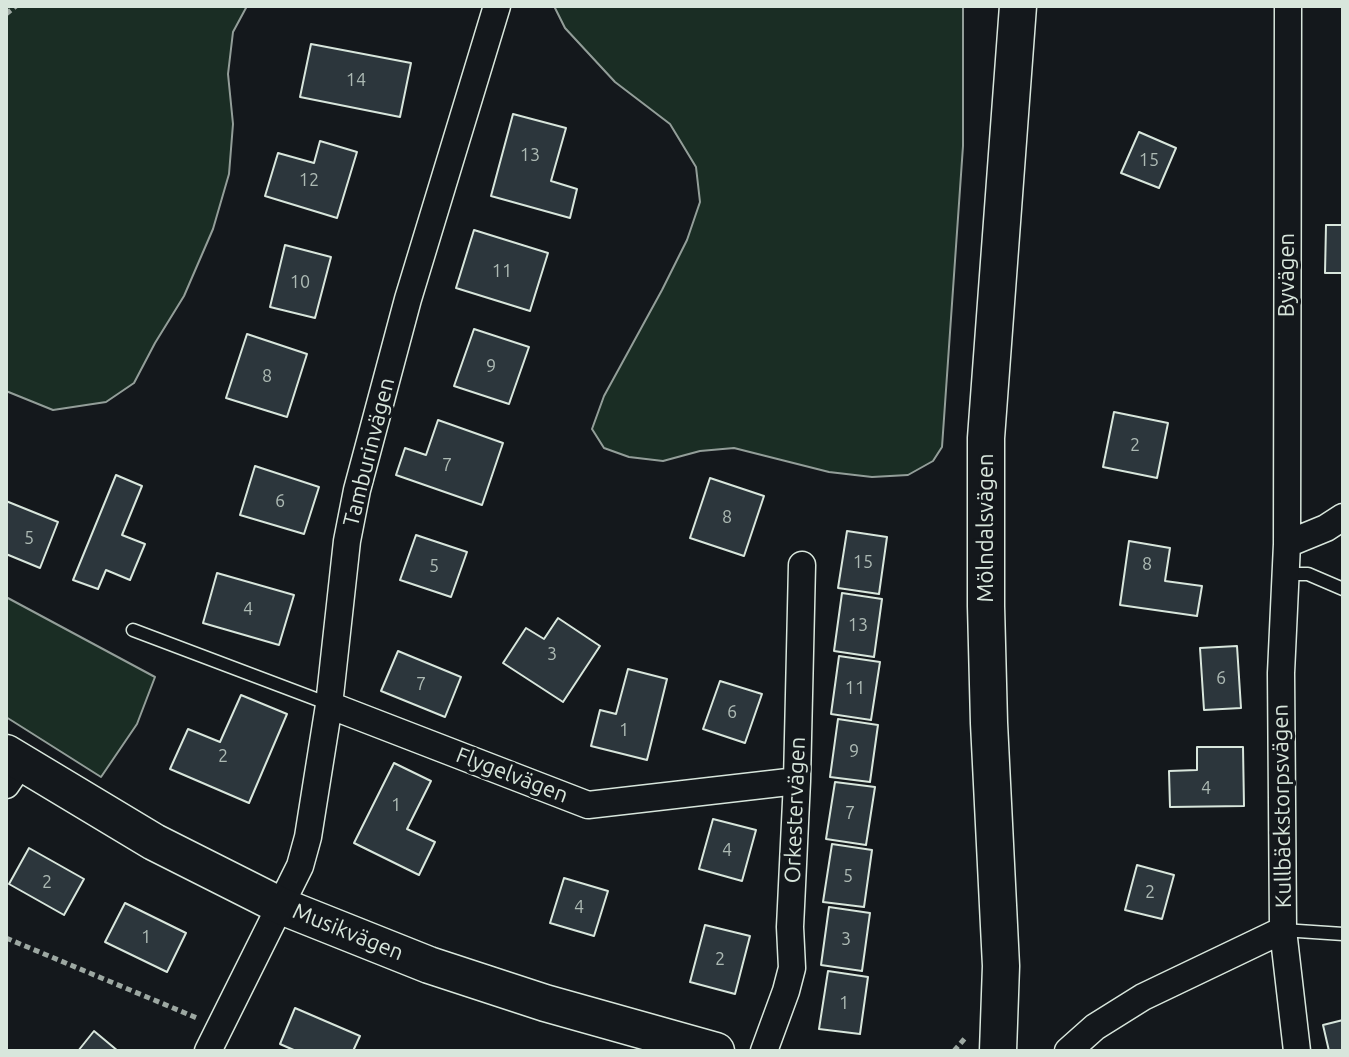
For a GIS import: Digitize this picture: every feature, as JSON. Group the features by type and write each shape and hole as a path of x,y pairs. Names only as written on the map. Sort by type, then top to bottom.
{"street":[{"name":"Tamburinvägen","path":"208,1051 300,866 308,837 329,705 347,541 357,490 408,299 497,6"},
{"name":"Mölndalsvägen","path":"998,1051 1001,966 989,723 986,438 1018,6"},
{"name":"Byvägen","path":"1287,544 1288,6"},
{"path":"1287,544 1326,528 1343,517"},
{"name":"Kullbäckstorpsvägen","path":"1068,1051 1095,1027 1143,997 1283,930 1281,673 1287,544"},
{"name":"Orkestervägen","path":"764,1051 792,968 790,927 802,565"},
{"name":"Flygelvägen","path":"329,705 588,805 797,781"},
{"name":"Musikvägen","path":"11,767 281,906 429,965 545,1003 716,1051"},
{"path":"1283,930 1297,1051"}],"lane":[{"path":"1286,574 1308,574 1343,589"},
{"path":"133,630 329,705"},
{"path":"1283,930 1343,934"}],"path":[{"path":"6,14 16,6"},
{"path":"6,938 219,1027"}],"green space":[{"path":"6,6 247,6 233,32 228,74 233,124 229,174 213,229 184,296 134,383 106,402 53,410 6,391"},
{"path":"554,6 963,6 963,146 942,447 933,461 908,475 872,477 829,472 734,448 700,451 663,461 629,457 604,448 592,429 604,396 687,240 700,202 696,167 670,124 615,82 565,28"},
{"path":"6,597 155,677 137,724 101,777 6,717"}],"building":[{"path":"311,44 411,63 400,117 300,97"},
{"path":"513,114 566,128 551,181 577,189 570,218 491,196"},
{"path":"1139,132 1176,148 1159,188 1121,173"},
{"path":"320,141 357,152 337,218 265,196 278,153 314,163"},
{"path":"1326,225 1343,225 1343,273 1325,273"},
{"path":"474,230 548,253 530,311 456,288"},
{"path":"285,245 331,257 315,318 270,307"},
{"path":"474,329 529,347 509,404 454,386"},
{"path":"247,334 307,354 287,417 226,398"},
{"path":"1114,412 1168,423 1157,478 1103,467"},
{"path":"438,420 503,443 482,505 396,475 405,448 426,455"},
{"path":"255,466 319,487 304,534 240,515"},
{"path":"116,475 142,486 122,535 145,544 130,580 106,570 98,589 73,580"},
{"path":"710,478 764,496 744,556 690,538"},
{"path":"6,501 58,522 40,568 6,554"},
{"path":"847,531 887,537 879,594 838,588"},
{"path":"416,535 467,552 451,597 400,580"},
{"path":"1129,541 1170,548 1165,581 1202,586 1197,616 1120,605"},
{"path":"217,573 294,595 279,645 203,623"},
{"path":"842,593 882,599 874,657 834,651"},
{"path":"558,618 600,646 563,702 503,663 526,628 544,639"},
{"path":"1237,646 1241,708 1204,710 1200,648"},
{"path":"398,651 461,677 445,717 381,691"},
{"path":"839,656 880,662 871,720 831,714"},
{"path":"628,669 667,679 647,760 591,746 600,710 616,714"},
{"path":"720,681 762,694 745,743 703,729"},
{"path":"241,695 287,714 249,803 170,769 188,729 220,742"},
{"path":"838,719 878,725 870,782 830,777"},
{"path":"1197,747 1243,747 1244,806 1170,807 1169,771 1197,770"},
{"path":"394,763 431,781 407,829 435,842 419,875 354,843"},
{"path":"835,782 875,787 866,845 826,839"},
{"path":"713,819 756,830 742,881 699,869"},
{"path":"832,844 872,850 864,907 823,902"},
{"path":"29,848 84,879 64,915 9,884"},
{"path":"1137,865 1174,875 1162,919 1125,910"},
{"path":"564,878 608,891 594,936 550,923"},
{"path":"125,903 186,933 167,972 105,942"},
{"path":"829,907 870,913 862,971 821,965"},
{"path":"705,925 750,936 735,994 690,982"},
{"path":"828,971 868,977 860,1034 819,1029"},
{"path":"295,1008 360,1036 353,1051 296,1051 280,1044"},
{"path":"1343,1020 1343,1051 1329,1051 1323,1025"},
{"path":"94,1031 118,1051 78,1051"}]}
